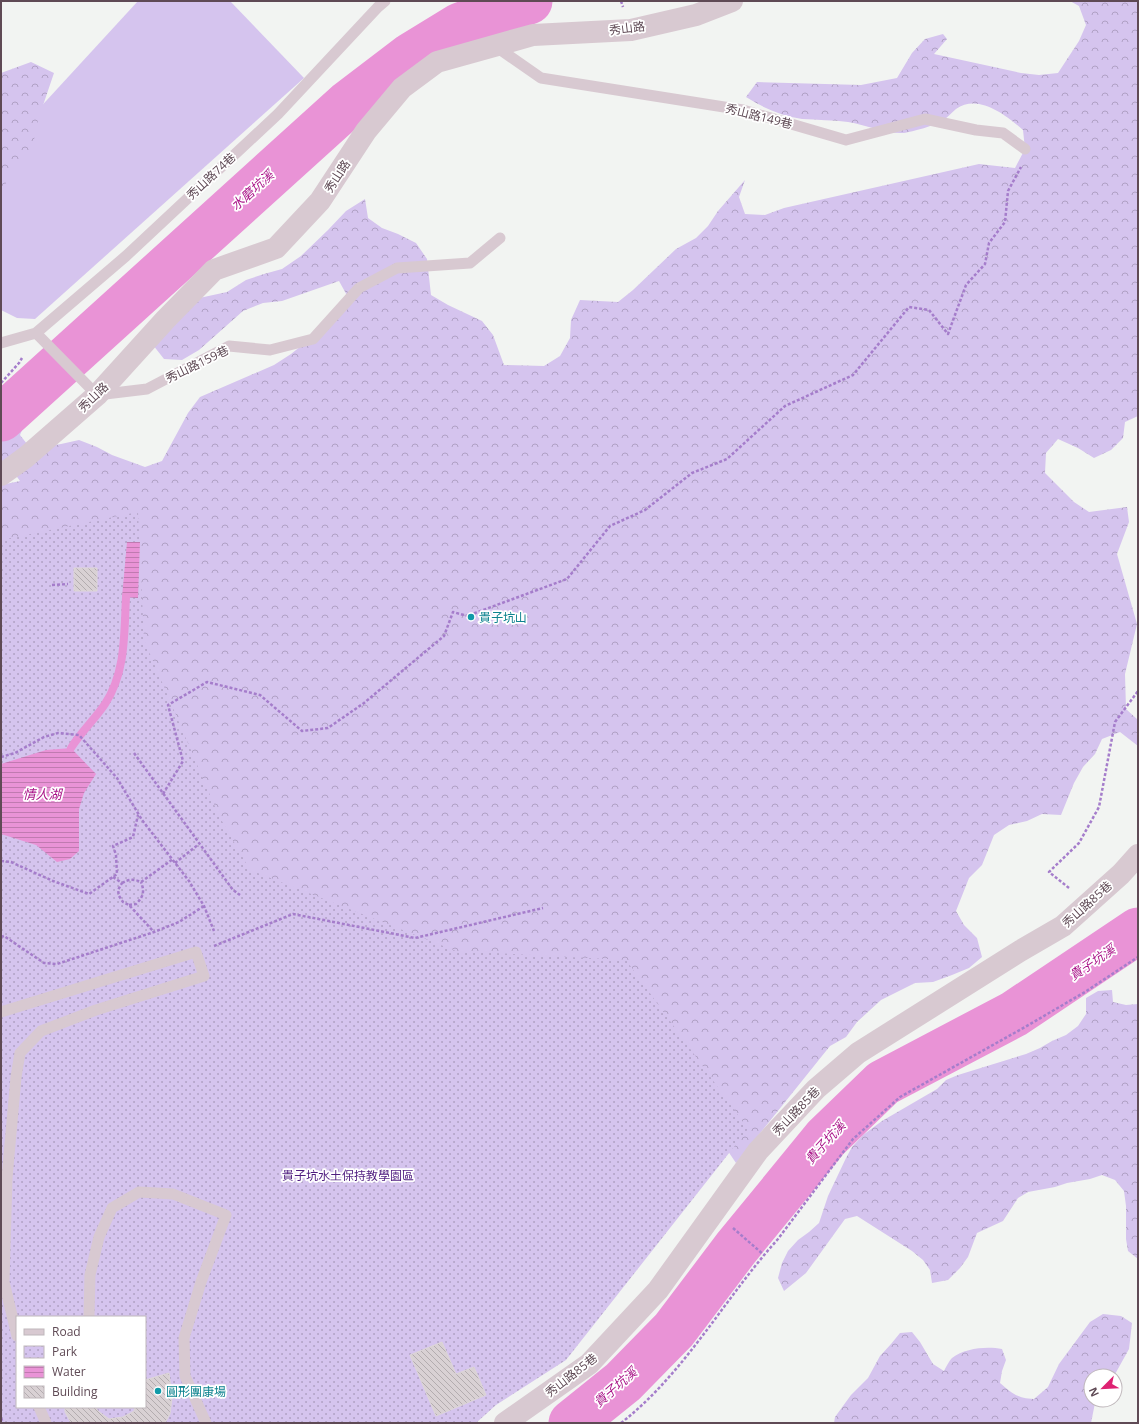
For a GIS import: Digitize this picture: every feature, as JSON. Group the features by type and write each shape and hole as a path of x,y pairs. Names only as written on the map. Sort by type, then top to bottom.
{"street":[{"name":"秀山路","path":"1,476 26,457 97,395 166,318 214,270 276,248 320,201 366,132 402,88 437,62 533,35 631,30 696,16 732,1"},
{"name":"秀山路85巷","path":"504,1423 589,1364 652,1296 758,1151 816,1089 858,1053 1013,955 1063,926 1121,874 1138,855"}],"lane":[{"name":"秀山路74巷","path":"36,333 126,256 278,114 385,1"},
{"name":"秀山路149巷","path":"494,46 541,78 743,110 846,140 925,119 976,130 1003,133 1025,149"},
{"name":"秀山路159巷","path":"97,395 147,389 229,346 270,350 313,339 359,288 397,268 470,263 500,238"},
{"path":"1,343 36,333 97,395"},
{"path":"1,1012 196,952 204,976 96,1010 41,1031 20,1053 16,1077 7,1178 4,1282 16,1332"},
{"path":"89,1316 90,1275 99,1237 112,1208 139,1192 174,1194 226,1215 201,1282 184,1338 186,1376 206,1423"},
{"path":"39,1408 46,1423"}],"path":[{"path":"163,794 183,761 168,705 207,682 260,695 302,731 328,728 364,703 444,636 453,612 471,617 475,613 567,579 610,526 645,510 692,473 727,460 785,406 853,375 910,307 928,310 948,334 966,285 985,264 989,243 1005,222 1008,191 1019,170 1026,161 1025,149"},
{"path":"52,585 68,584"},
{"path":"1088,903 1049,872 1079,843 1100,807 1115,722 1138,691"},
{"path":"1,757 15,753 44,737 58,734 79,735 117,778 138,815 189,881 204,906 214,931"},
{"path":"134,753 233,890 240,895"},
{"path":"1,861 11,862 53,881 89,894 117,874 116,855 113,846 133,837 138,815"},
{"path":"175,863 199,844"},
{"path":"141,882 173,859"},
{"path":"113,877 122,883"},
{"path":"128,905 136,904 143,895 144,888 141,882 135,879 122,883 118,890 119,896 123,902 128,905 154,932"},
{"path":"1,937 4,936 44,963 56,964 154,932 179,922 204,906"},
{"path":"196,952 293,914 416,938 543,908"},
{"path":"621,1423 640,1408 694,1348 719,1313 778,1239 854,1139 900,1097 1085,992 1138,957"},
{"path":"728,1224 764,1255"},
{"path":"1,1418 3,1423"}],"green space":[{"path":"138,1 230,1 304,78 35,319 17,318 1,310 1,150"},
{"path":"1070,1 1138,1 1138,416 1125,422 1123,438 1111,450 1094,458 1078,448 1058,439 1046,453 1045,473 1074,502 1089,512 1127,507 1129,522 1117,554 1137,624 1125,674 1126,709 1138,720 1138,746 1120,732 1102,739 1095,754 1083,767 1074,783 1061,815 1042,814 1027,821 1009,825 994,835 982,865 969,878 956,911 964,925 977,938 982,957 969,968 933,982 915,983 881,1000 857,1022 846,1037 830,1046 736,1163 665,1058 226,1310 16,1316 16,1408 1,1423 1,485 20,481 9,466 1,463 1,385 30,388 33,403 20,435 31,449 79,440 112,455 145,467 162,461 188,413 200,397 274,365 291,354 306,342 349,299 339,281 282,301 263,303 243,311 199,350 182,360 164,359 153,345 190,300 227,292 246,280 282,269 301,256 346,211 365,199 368,218 382,228 416,243 427,259 431,295 482,321 493,335 504,365 544,366 560,356 570,338 571,320 580,300 618,302 633,290 676,249 696,238 708,226 718,211 745,180 739,197 745,214 765,215 784,208 979,164 1015,168 1025,149 1023,130 1000,113 982,105 973,103 964,105 956,109 939,123 904,133 897,133 848,122 802,119 780,114 759,105 746,97 757,82 861,85 897,78 912,53 925,39 943,34 947,39 934,54 1021,73 1039,75 1058,73 1079,41 1086,25 1079,6"},
{"path":"31,62 54,73 38,120 33,145 1,191 1,73"},
{"name":"貴子坑水土保持教學園區","path":"138,512 144,640 219,816 250,870 456,951 626,960 748,1129 566,1360 496,1405 476,1423 1,1423 1,540"},
{"path":"1112,990 1113,1002 1126,1005 1138,1004 1138,1259 1128,1251 1124,1191 1115,1180 1102,1175 1090,1179 1028,1192 1018,1198 1003,1221 977,1233 968,1257 948,1280 932,1283 930,1270 923,1260 912,1251 857,1216 845,1219 806,1273 784,1291 778,1278 782,1263 788,1251 798,1240 819,1223 828,1196 846,1158 852,1147 863,1135 882,1121 937,1089 946,1080 1026,1054 1066,1035 1078,1026 1086,1014 1086,998 1098,991"},
{"path":"1103,1314 1121,1316 1132,1323 1129,1349 1118,1368 1083,1368 1083,1408 1094,1408 1091,1423 834,1423 835,1417 851,1395 868,1378 880,1356 900,1333 912,1332 920,1342 933,1364 944,1371 952,1358 963,1352 983,1348 1002,1349 1006,1360 1000,1383 1016,1395 1023,1398 1034,1399 1048,1387 1059,1364 1090,1322"}],"water":[{"path":"127,542 140,542 138,598 122,597"},
{"name":"情人湖","path":"71,748 96,774 84,793 79,809 79,851 70,859 57,862 36,845 1,834 1,764 46,750"}],"building":[{"path":"74,568 97,568 97,591 74,591"},
{"path":"442,1342 456,1374 474,1367 486,1395 436,1416 410,1355"},
{"name":"圓形團康場","path":"169,1373 172,1398 170,1414 165,1423 71,1423 65,1412 65,1408 96,1408 109,1419 123,1417 134,1411 135,1408 146,1408 146,1380"}],"waterway":[{"name":"水磨坑溪","path":"1,418 348,104 411,56 460,26 529,1"},
{"path":"71,748 105,704 117,679 123,652 126,597"},
{"name":"貴子坑溪","path":"572,1423 623,1382 674,1330 736,1248 826,1138 883,1083 1014,1014 1138,931"}],"place":[{"name":"貴子坑山","path":"471,617"},
{"name":"圓形團康場","path":"158,1391"}]}
